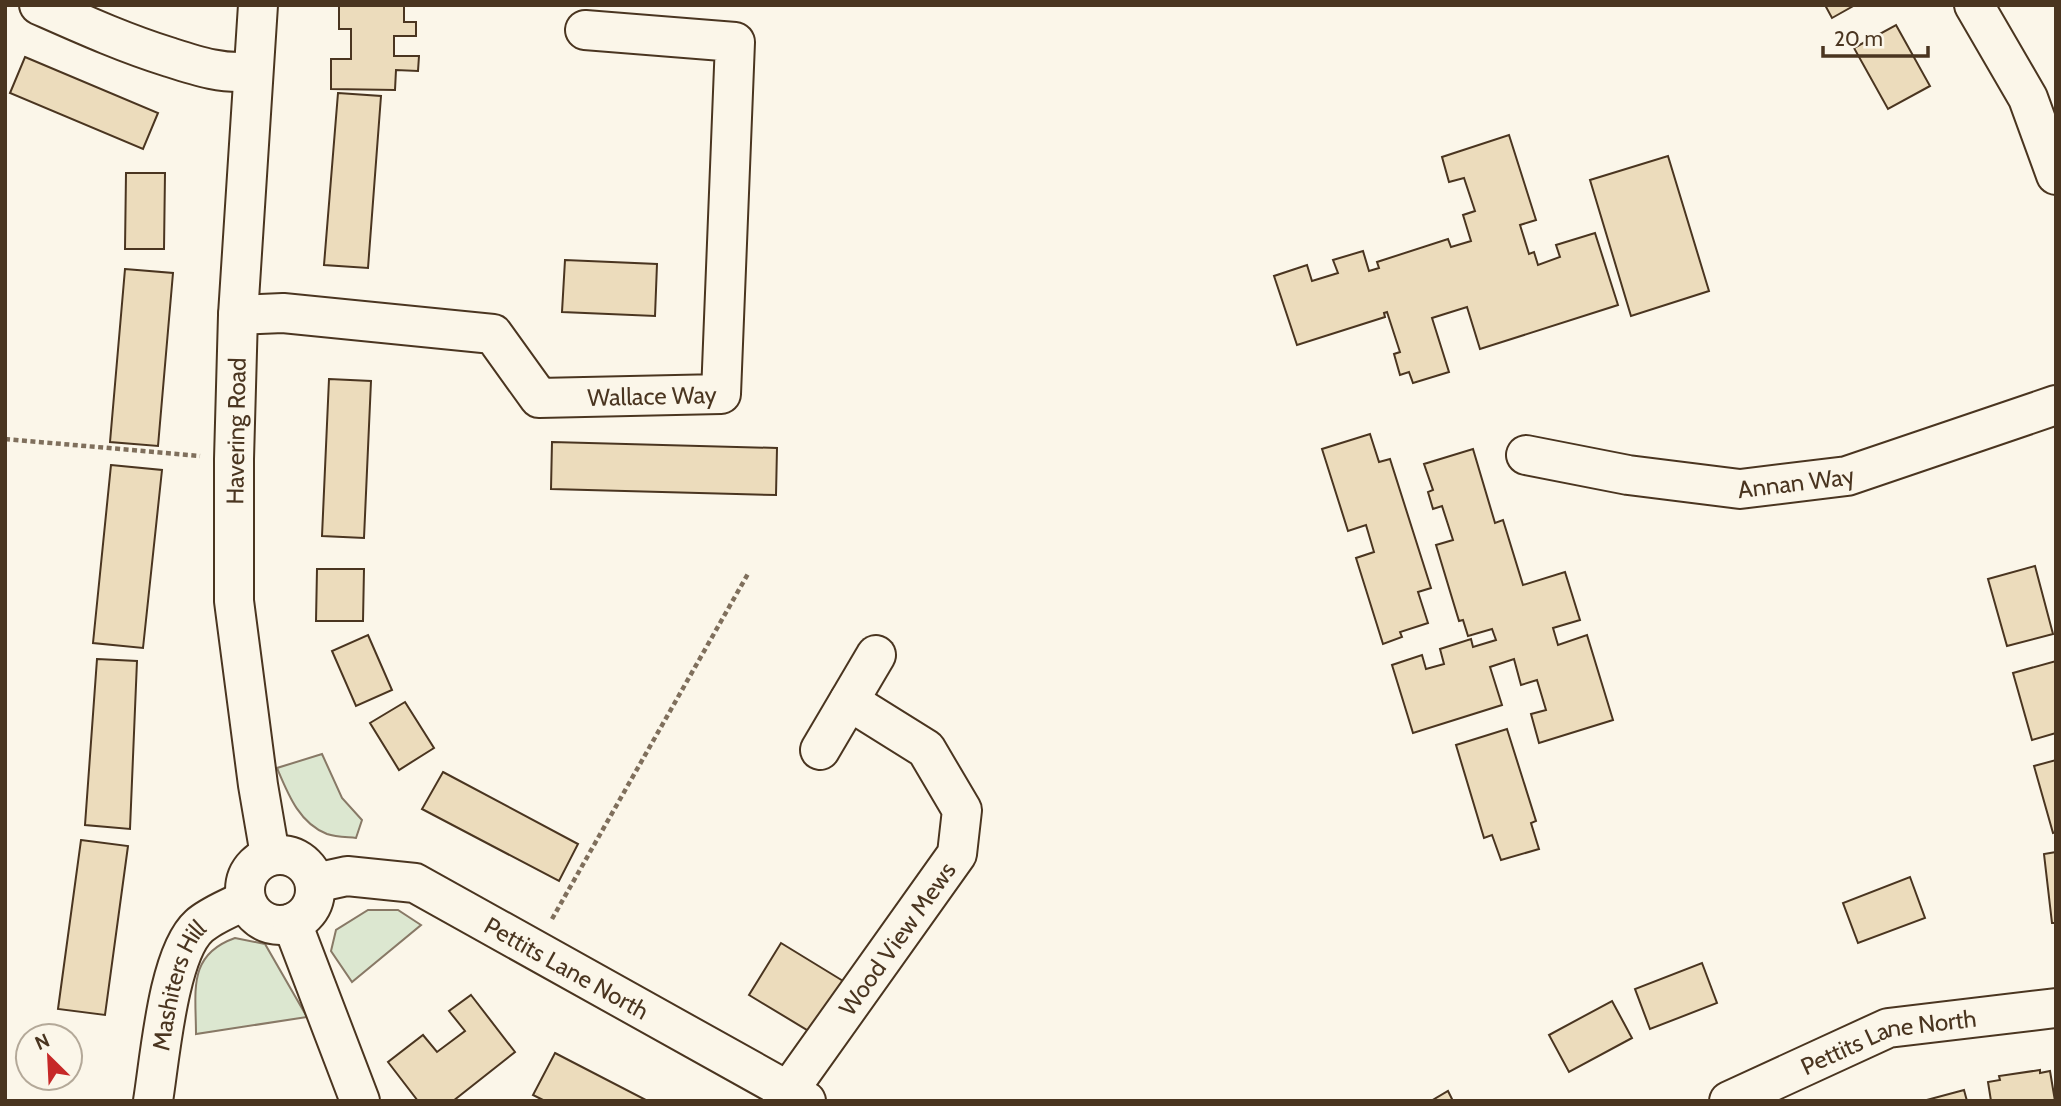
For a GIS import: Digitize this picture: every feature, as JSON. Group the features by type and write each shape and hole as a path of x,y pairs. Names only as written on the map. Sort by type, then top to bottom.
{"street":[{"path":"39,5 123,42 207,69 236,73 253,71"},
{"name":"Havering Road","path":"258,5 238,315 234,601 270,855"},
{"path":"1974,5 2028,98 2056,175"},
{"name":"Wallace Way","path":"238,315 283,313 493,334 539,398 722,394 736,42 585,30"},
{"name":"Annan Way","path":"1526,455 1628,475 1740,489 1847,476 2056,405"},
{"path":"820,750 876,655"},
{"name":"Wood View Mews","path":"798,1095 957,854 962,810 926,749 849,701"},
{"path":"283,854 300,860 309,868 315,883 314,900 309,911 292,923 270,924 259,919 245,900 248,873 253,866 270,855 283,854"},
{"name":"Pettits Lane North","path":"315,883 347,876 415,883 798,1095"},
{"name":"Mashiters Hill","path":"153,1101 167,1012 182,949 199,926 245,900"},
{"path":"292,923 360,1101"},
{"name":"Pettits Lane North","path":"1729,1101 1888,1028 2056,1008"}],"path":[{"path":"5,439 234,459"},
{"path":"534,950 749,572"}],"green space":[{"path":"322,754 342,798 362,820 356,838 327,834 309,823 296,807 277,768"},
{"path":"368,910 398,910 421,925 352,982 331,951 336,930"},
{"path":"235,938 265,944 307,1017 196,1034 196,989 202,965 209,954 220,945"}],"building":[{"path":"339,5 404,5 404,22 416,22 416,36 394,36 394,56 419,56 418,71 396,70 395,90 331,89 331,59 351,59 351,29 339,29"},
{"path":"1825,5 1855,5 1832,18"},
{"path":"1896,25 1930,86 1888,109 1854,48"},
{"path":"25,57 158,113 143,149 10,93"},
{"path":"338,93 381,96 368,268 324,265"},
{"path":"1509,135 1536,220 1520,225 1529,254 1534,252 1538,265 1560,257 1556,245 1595,233 1618,305 1480,349 1467,307 1432,318 1449,372 1413,383 1409,372 1400,375 1394,354 1400,352 1387,312 1384,313 1385,317 1297,345 1274,276 1307,265 1312,281 1338,273 1333,260 1363,251 1369,271 1379,268 1377,262 1448,239 1451,247 1471,241 1463,215 1475,211 1464,178 1449,182 1442,157"},
{"path":"1668,156 1709,291 1631,316 1590,180"},
{"path":"126,173 165,173 164,249 125,249"},
{"path":"565,260 657,264 655,316 562,312"},
{"path":"125,269 173,273 158,446 110,442"},
{"path":"329,379 371,381 364,538 322,536"},
{"path":"1370,434 1379,462 1390,459 1431,588 1418,592 1428,623 1400,632 1402,637 1383,644 1356,558 1374,552 1366,525 1348,531 1322,449"},
{"path":"552,442 777,448 776,495 551,489"},
{"path":"1473,449 1495,523 1503,520 1523,585 1565,572 1580,620 1553,628 1558,645 1587,635 1613,720 1539,743 1531,714 1546,710 1537,680 1521,685 1514,659 1490,667 1502,705 1413,733 1392,665 1422,655 1426,669 1444,664 1440,649 1471,639 1473,647 1496,640 1492,629 1468,636 1463,620 1459,621 1436,545 1453,540 1442,506 1433,509 1428,492 1433,490 1424,464"},
{"path":"111,465 162,470 143,648 93,643"},
{"path":"2035,566 2053,634 2007,646 1988,579"},
{"path":"317,569 364,569 363,621 316,621"},
{"path":"368,635 392,690 356,706 332,651"},
{"path":"97,659 137,661 130,829 85,825"},
{"path":"2056,661 2056,733 2032,740 2013,673"},
{"path":"405,702 434,748 399,770 370,723"},
{"path":"1507,729 1536,821 1531,823 1539,849 1501,860 1492,835 1484,838 1456,745"},
{"path":"2056,760 2056,832 2053,833 2034,766"},
{"path":"443,772 578,844 559,881 422,809"},
{"path":"81,840 128,846 105,1015 58,1009"},
{"path":"2056,852 2056,923 2052,923 2044,854"},
{"path":"1910,877 1925,918 1858,943 1843,903"},
{"path":"781,943 848,984 817,1036 749,995"},
{"path":"1702,963 1717,1003 1650,1029 1635,989"},
{"path":"471,995 515,1052 453,1101 418,1101 388,1062 423,1035 437,1052 465,1031 449,1011"},
{"path":"1612,1001 1632,1038 1569,1072 1549,1035"},
{"path":"555,1053 646,1100 545,1101 533,1095"},
{"path":"2040,1070 2040,1073 2050,1071 2055,1101 1991,1101 1988,1082 2000,1080 1999,1076"},
{"path":"1964,1090 1967,1101 1923,1101"},
{"path":"1448,1091 1453,1101 1431,1101"}]}
